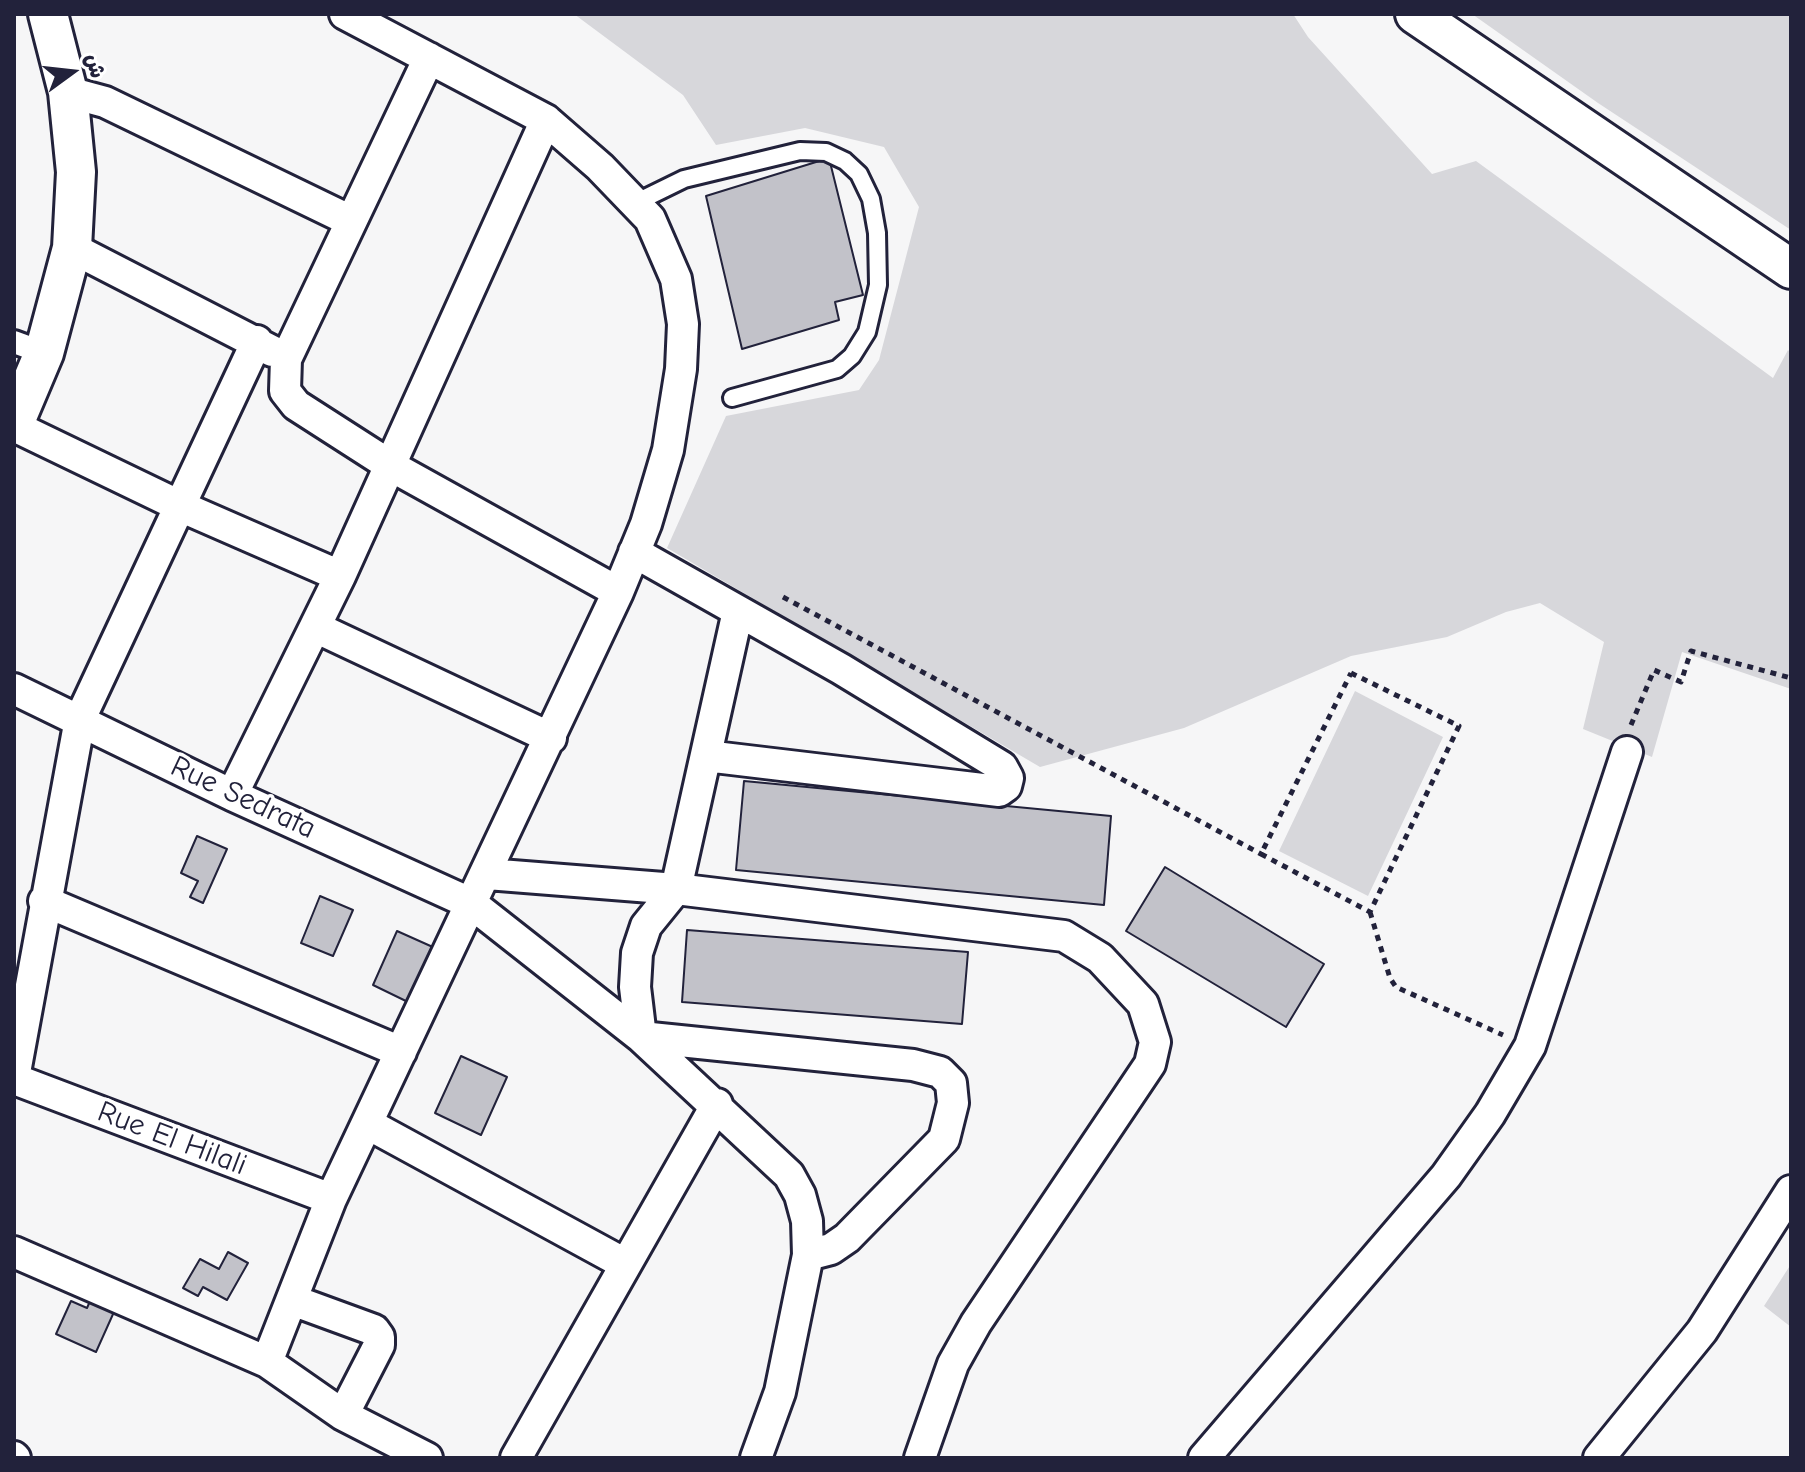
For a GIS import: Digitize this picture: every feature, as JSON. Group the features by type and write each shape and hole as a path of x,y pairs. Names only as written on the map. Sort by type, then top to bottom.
{"street":[{"path":"48,14 68,92 76,172 72,248 29,348 14,425 182,507 340,576"},
{"path":"267,1362 331,1199 618,592 646,524 668,450 681,369 683,324 676,279 650,219 635,203 600,167 546,120 345,14"},
{"path":"1415,14 1791,269"},
{"path":"429,58 286,359 285,391 290,399 391,466 618,592"},
{"path":"68,92 105,102 351,221"},
{"path":"232,795 340,576 546,120"},
{"path":"72,248 257,341 286,359"},
{"path":"14,1078 44,901 80,719 182,507 257,341"},
{"path":"634,552 1002,767 1008,778 1006,786 999,791 706,756"},
{"path":"738,611 676,889 646,926 637,953 635,987 641,1037 913,1065 940,1072 951,1083 953,1103 944,1139 847,1238 831,1249 808,1255"},
{"path":"315,627 551,738"},
{"name":"Rue Sedrata","path":"14,689 232,795 472,904 641,1037 717,1104 789,1175 800,1195 807,1221 808,1255 780,1392 756,1458"},
{"path":"1204,1458 1446,1176 1490,1114 1530,1046 1627,752"},
{"path":"487,874 676,889 1064,936 1100,958 1143,1004 1152,1024 1155,1042 1150,1064 976,1323 953,1364 920,1458"},
{"path":"44,901 401,1052"},
{"name":"Rue El Hilali","path":"14,1078 331,1199"},
{"path":"516,1458 717,1104"},
{"path":"368,1124 625,1264"},
{"path":"1599,1458 1702,1331 1791,1191"},
{"path":"14,1252 267,1362 343,1415 427,1458"},
{"path":"292,1300 374,1330 379,1337 379,1345 343,1415"}],"lane":[{"path":"635,203 684,179 800,151 826,152 845,161 859,174 871,199 877,233 878,285 867,332 852,356 837,369 732,398"}],"path":[{"path":"772,590 1370,912"},
{"path":"1627,752 1625,738 1654,670 1681,682 1691,651 1791,678"},
{"path":"1261,854 1351,673 1459,726 1370,912 1387,970 1396,987 1530,1046"}],"shaded area":[{"path":"574,14 1293,14 1308,37 1432,174 1476,161 1773,378 1788,350 1791,353 1791,689 1682,652 1652,757 1583,729 1604,642 1540,603 1506,612 1447,637 1351,656 1184,728 1040,767 667,548 726,416 859,390 879,360 919,207 884,147 805,128 716,145 683,95"},
{"path":"1472,14 1791,14 1791,230 1598,103"},
{"path":"1355,691 1443,737 1368,896 1279,851"},
{"path":"1791,1264 1791,1327 1764,1306"}],"building":[{"path":"829,158 863,295 835,302 839,320 742,349 706,196"},
{"path":"744,781 1111,816 1104,905 736,870"},
{"path":"197,836 227,849 203,903 190,897 198,881 181,873"},
{"path":"1165,867 1324,964 1286,1027 1126,931"},
{"path":"320,896 353,910 333,956 301,943"},
{"path":"687,930 968,952 962,1024 682,1002"},
{"path":"397,931 435,948 410,1003 373,985"},
{"path":"461,1056 507,1077 481,1135 435,1113"},
{"path":"228,1252 248,1263 227,1300 203,1287 198,1296 183,1288 200,1259 219,1269"},
{"path":"94,1292 118,1303 96,1352 56,1334 71,1301 87,1308"}]}
